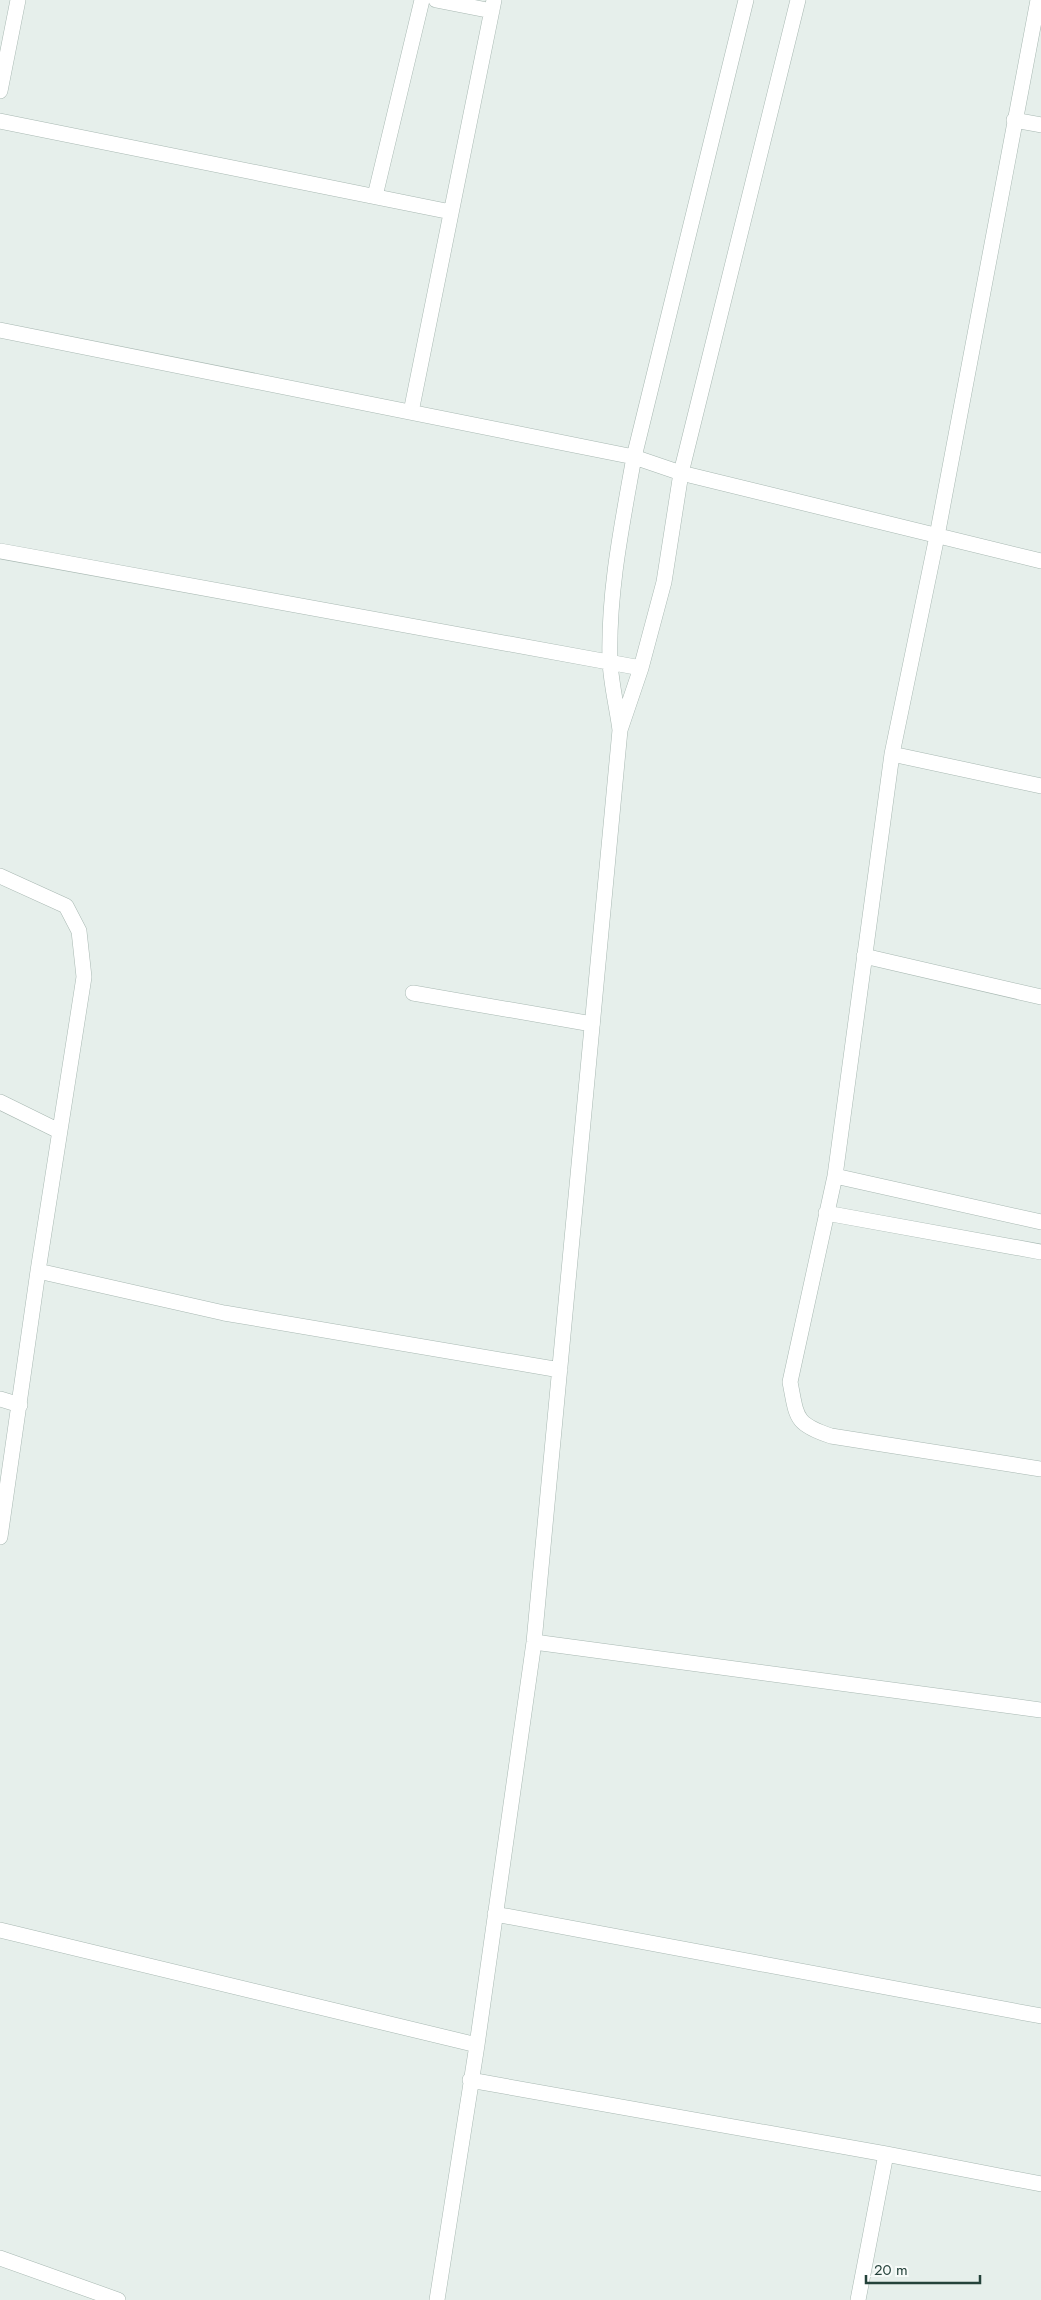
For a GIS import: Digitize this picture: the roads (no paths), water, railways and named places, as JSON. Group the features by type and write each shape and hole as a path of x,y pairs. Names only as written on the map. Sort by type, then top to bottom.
{"street":[{"path":"0,91 18,0"},
{"path":"374,196 422,0"},
{"path":"412,412 493,6 436,0"},
{"path":"620,730 610,662 612,586 634,457 746,0"},
{"path":"437,2300 534,1642 620,730 641,668 664,582 681,473 798,0"},
{"path":"1038,0 937,536 892,754 835,1176 790,1382 796,1414 808,1428 830,1436 1041,1469"},
{"path":"1014,120 1041,125"},
{"path":"0,121 452,212"},
{"path":"0,330 634,457 681,473 1041,560"},
{"path":"0,552 641,668"},
{"path":"892,754 1041,786"},
{"path":"0,876 66,906 79,931 84,976 38,1270 0,1538"},
{"path":"864,956 1041,997"},
{"path":"413,993 592,1024"},
{"path":"0,1102 59,1131"},
{"path":"835,1176 1041,1222"},
{"path":"826,1213 1041,1252"},
{"path":"38,1270 224,1313 560,1370"},
{"path":"0,1398 20,1405"},
{"path":"534,1642 1041,1710"},
{"path":"495,1914 1041,2016"},
{"path":"0,1930 476,2045"},
{"path":"470,2080 886,2154 1041,2184"},
{"path":"858,2300 886,2154"},
{"path":"0,2258 118,2300"}]}
